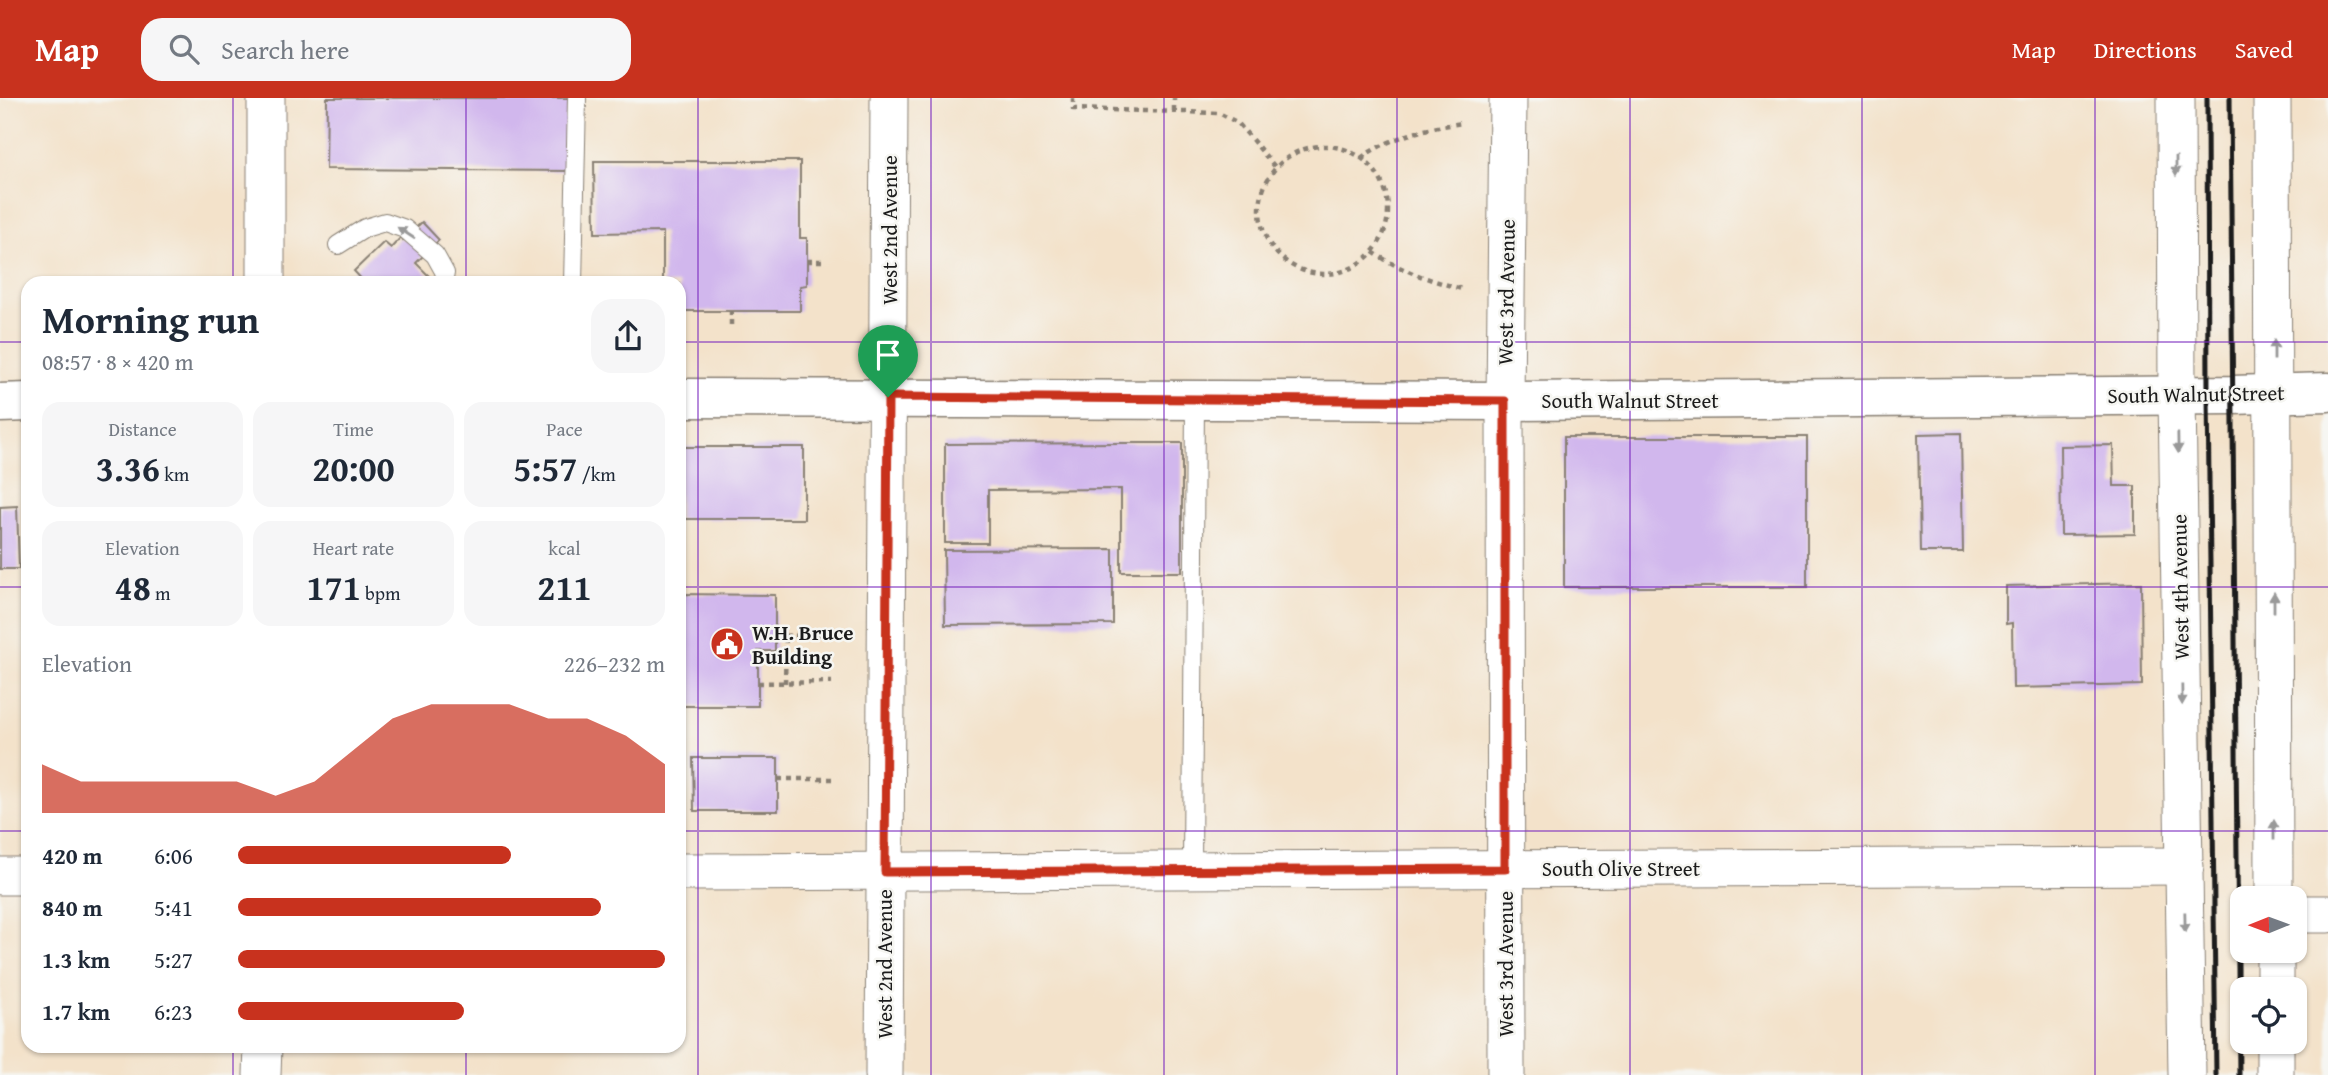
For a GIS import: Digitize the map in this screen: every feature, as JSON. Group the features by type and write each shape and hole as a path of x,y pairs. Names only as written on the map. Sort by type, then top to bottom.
{"street":[{"path":"266,276 267,98"},
{"name":"West 2nd Avenue","path":"884,1075 889,98"},
{"name":"West 3rd Avenue","path":"1506,1075 1505,401 1508,98"},
{"name":"West 4th Avenue","path":"2176,98 2177,395 2187,1075"},
{"path":"2272,98 2274,886"},
{"name":"South Walnut Street","path":"686,398 1505,401 2233,396 2328,392"},
{"path":"0,403 21,402"},
{"name":"South Olive Street","path":"686,872 2185,866"},
{"path":"0,876 21,876"},
{"path":"2307,914 2328,914"},
{"path":"262,1053 262,1075"},
{"path":"2275,1054 2276,1075"}],"lane":[{"path":"573,276 577,98"},
{"path":"338,245 365,228 384,222 405,229 435,255 444,276"},
{"path":"1192,870 1195,399"}],"path":[{"path":"1073,98 1073,108 1220,113 1238,123 1276,168"},
{"path":"1174,98 1174,111"},
{"path":"1362,158 1377,146 1440,126 1464,123"},
{"path":"1324,146 1344,149 1362,158 1376,173 1385,191 1388,211 1384,233 1373,252 1356,266 1335,273 1313,274 1293,267 1276,253 1264,234 1259,212 1263,192 1276,168 1303,150 1324,146"},
{"path":"1373,252 1391,265 1421,278 1462,289"},
{"path":"807,261 827,261"},
{"path":"731,311 731,325"},
{"path":"775,636 831,635"},
{"path":"785,683 786,636"},
{"path":"758,683 832,682"},
{"path":"778,779 832,779"}],"building":[{"path":"327,98 575,98 574,171 326,169"},
{"path":"594,161 800,161 800,238 807,238 807,285 800,286 800,311 686,311 686,276 663,276 663,232 595,233"},
{"path":"422,222 439,240 416,263 429,276 359,276 354,271 384,242 391,248 401,237 403,240"},
{"path":"1961,433 1963,552 1920,552 1918,434"},
{"path":"1564,437 1807,437 1807,587 1564,587"},
{"path":"1182,443 1182,572 1121,572 1121,489 988,490 988,543 945,543 945,444"},
{"path":"2113,445 2114,486 2135,486 2135,534 2061,535 2060,446"},
{"path":"686,447 804,447 804,519 686,519"},
{"path":"17,506 19,569 0,569 0,507"},
{"path":"1113,549 1113,624 945,625 944,550"},
{"path":"2141,583 2142,685 2013,688 2012,623 2006,624 2006,586"},
{"name":"W.H. Bruce Building","path":"686,594 775,595 775,651 758,651 758,706 686,706"},
{"path":"693,758 778,758 778,811 694,811"}],"railway":[{"path":"2207,98 2216,1075"},
{"path":"2230,98 2239,1075"}],"place":[{"name":"W.H. Bruce Building","path":"727,644"}],"route":[{"path":"888,397 1505,401 1505,869 885,872 888,397"}]}
